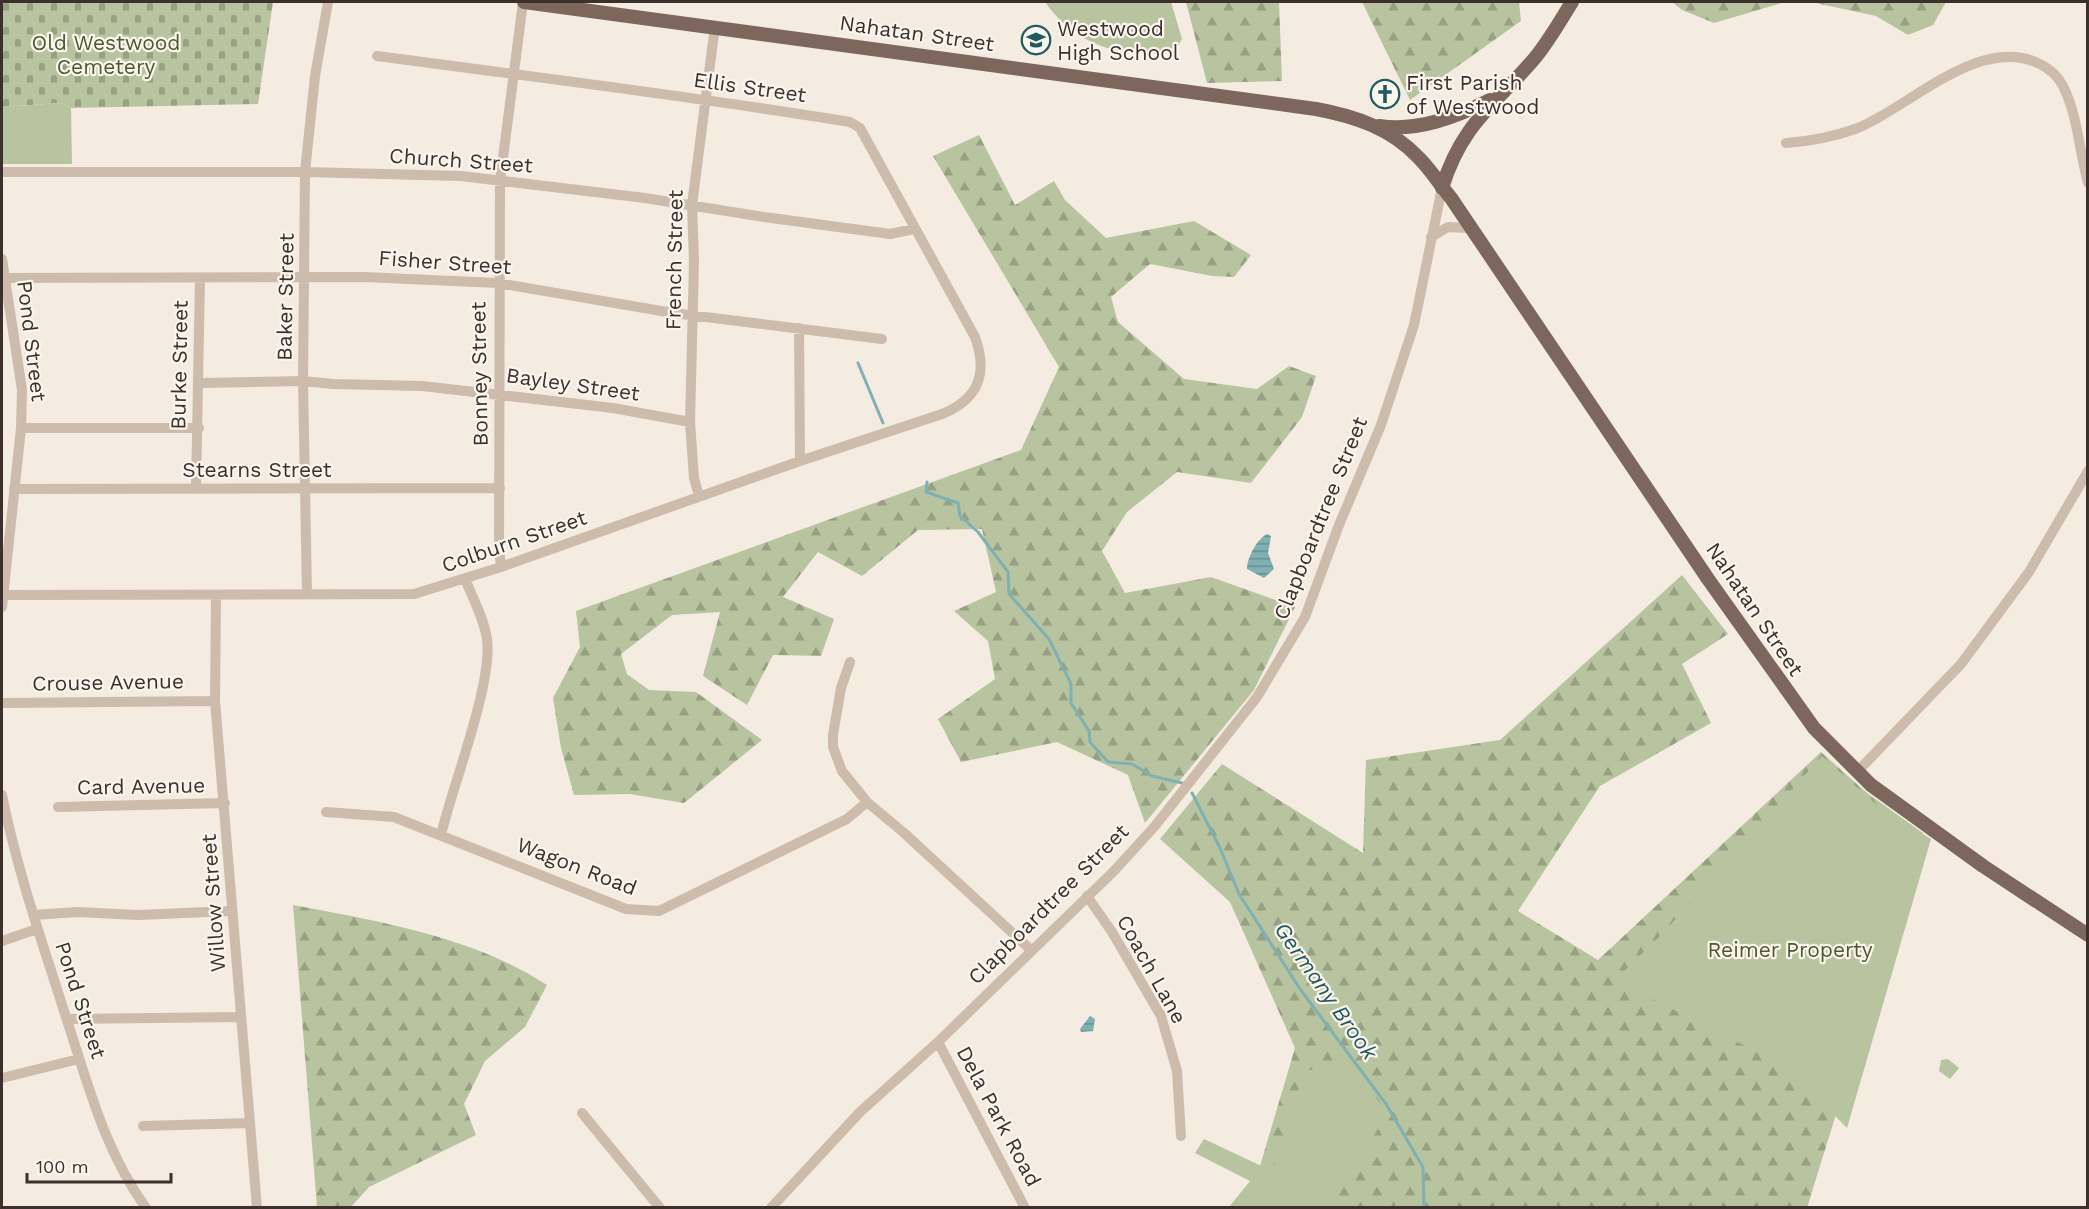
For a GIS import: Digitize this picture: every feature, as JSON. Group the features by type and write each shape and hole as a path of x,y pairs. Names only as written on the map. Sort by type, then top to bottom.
{"main road":[{"name":"Nahatan Street","path":"524,2 1316,109 1371,124 1397,139 1417,155 1442,188 1788,694 1814,728 1857,772 1983,866 2088,935"},
{"name":"Clapboardtree Street","path":"1442,188 1449,164 1466,134 1553,35 1567,5"},
{"name":"Clapboardtree Street","path":"1371,124 1403,128 1446,119 1498,95"}],"street":[{"name":"Baker Street","path":"307,594 303,381 305,172 315,76 328,2"},
{"name":"Bonney Street","path":"501,567 498,283 500,181 524,2"},
{"name":"French Street","path":"699,496 694,478 690,422 692,205 715,26"},
{"name":"Ellis Street","path":"377,56 705,99 850,122 860,128 975,337 981,354"},
{"path":"1786,143 1814,141 1860,127 1946,77 1984,60 2013,56 2028,58 2049,69 2062,84 2077,128 2088,183"},
{"name":"Church Street","path":"2,172 305,172 461,176 692,205 890,234 914,229"},
{"name":"Clapboardtree Street","path":"771,1208 860,1112 938,1042 1155,826 1219,749 1257,697 1305,617 1402,366 1423,287 1442,188"},
{"path":"1431,237 1448,227 1470,228"},
{"name":"Pond Street","path":"2,259 3,278 22,390 21,428 14,489 6,522 2,607"},
{"name":"Fisher Street","path":"3,278 364,277 498,283 692,314 882,339"},
{"name":"Burke Street","path":"196,488 199,428 200,278"},
{"path":"799,328 800,461"},
{"name":"Colburn Street","path":"3,595 414,594 501,567 699,496 957,408 977,387 981,354"},
{"name":"Bayley Street","path":"198,383 303,381 422,386 613,408 690,422"},
{"path":"21,428 199,428"},
{"path":"1857,772 1961,664 2029,572 2088,471"},
{"name":"Stearns Street","path":"14,489 500,488"},
{"path":"441,835 478,703 487,659 487,640 465,579"},
{"name":"Willow Street","path":"216,596 215,701 257,1208"},
{"path":"850,662 841,688 832,735 833,747 842,771 867,802 1031,950"},
{"name":"Crouse Avenue","path":"2,703 215,701"},
{"name":"Pond Street","path":"2,795 16,862 79,1059 105,1133 124,1173 146,1208"},
{"name":"Wagon Road","path":"326,812 394,817 626,909 659,911 847,819 867,802"},
{"name":"Card Avenue","path":"58,807 225,803"},
{"name":"Coach Lane","path":"1087,896 1161,1016 1177,1071 1180,1136"},
{"path":"34,915 77,912 138,915 232,911"},
{"path":"2,941 38,929"},
{"path":"67,1020 241,1017"},
{"name":"Dela Park Road","path":"938,1042 1025,1208"},
{"path":"2,1078 79,1059"},
{"path":"582,1113 660,1208"},
{"path":"143,1126 250,1123"}],"green space":[{"name":"Old Westwood Cemetery","path":"2,2 273,2 258,104 71,108 61,103 2,107"},
{"path":"1045,2 1171,2 1182,39 1177,47 1158,51 1121,51 1104,47 1072,30"},
{"path":"1186,2 1279,2 1282,81 1207,83"},
{"path":"1362,2 1519,2 1521,21 1410,100"},
{"path":"1672,2 1785,2 1714,23 1682,10"},
{"path":"1811,2 1946,2 1933,25 1908,35 1876,16"},
{"path":"61,103 71,108 72,164 2,164 2,107"},
{"path":"979,135 1015,205 1054,181 1065,200 1106,238 1194,221 1251,255 1234,277 1212,276 1150,264 1111,297 1118,322 1184,379 1257,389 1289,366 1316,376 1302,417 1251,483 1177,472 1127,512 1102,551 1125,593 1211,577 1295,607 1254,690 1145,823 1128,775 1057,742 961,762 938,719 995,679 988,641 954,611 996,592 982,529 918,530 862,576 818,552 783,597 834,619 821,656 773,655 747,705 703,676 720,612 672,615 621,654 627,674 649,690 696,692 762,740 684,803 630,794 574,795 561,748 553,698 580,647 576,611 1021,450 1059,367 933,156"},
{"path":"1682,575 1728,634 1682,664 1711,723 1600,786 1518,911 1598,960 1821,752 1867,793 1923,833 1807,1208 1240,1207 1260,1166 1295,1048 1230,902 1160,839 1222,764 1363,853 1366,760 1500,740"},
{"name":"Reimer Property","path":"1822,756 1877,805 1931,839 1847,1128 1787,1067 1615,980 1663,933"},
{"path":"293,905 391,925 457,943 519,968 547,985 525,1027 485,1061 464,1104 476,1135 369,1187 351,1207 317,1207"},
{"path":"1948,1059 1959,1068 1950,1079 1939,1071 1941,1060"},
{"path":"1352,1063 1387,1113 1332,1207 1229,1207 1250,1181 1195,1153 1204,1139 1272,1171 1305,1071"}],"water":[{"path":"1267,534 1271,536 1268,553 1274,569 1264,578 1247,569 1253,549"},
{"path":"1090,1016 1095,1019 1093,1031 1081,1032 1080,1029"}],"waterway":[{"name":"Germany Brook","path":"858,363 883,423"},
{"name":"Germany Brook","path":"927,482 926,492 958,503 960,516 978,532 1008,572 1009,594 1049,639 1071,684 1071,703 1089,731 1090,742 1108,762 1132,764 1152,776 1182,783"},
{"name":"Germany Brook","path":"1192,793 1220,848 1239,894 1300,989 1386,1104 1423,1167 1424,1208"}],"place":[{"name":"Westwood High School","path":"1036,40"},
{"name":"First Parish of Westwood","path":"1385,94"}]}
